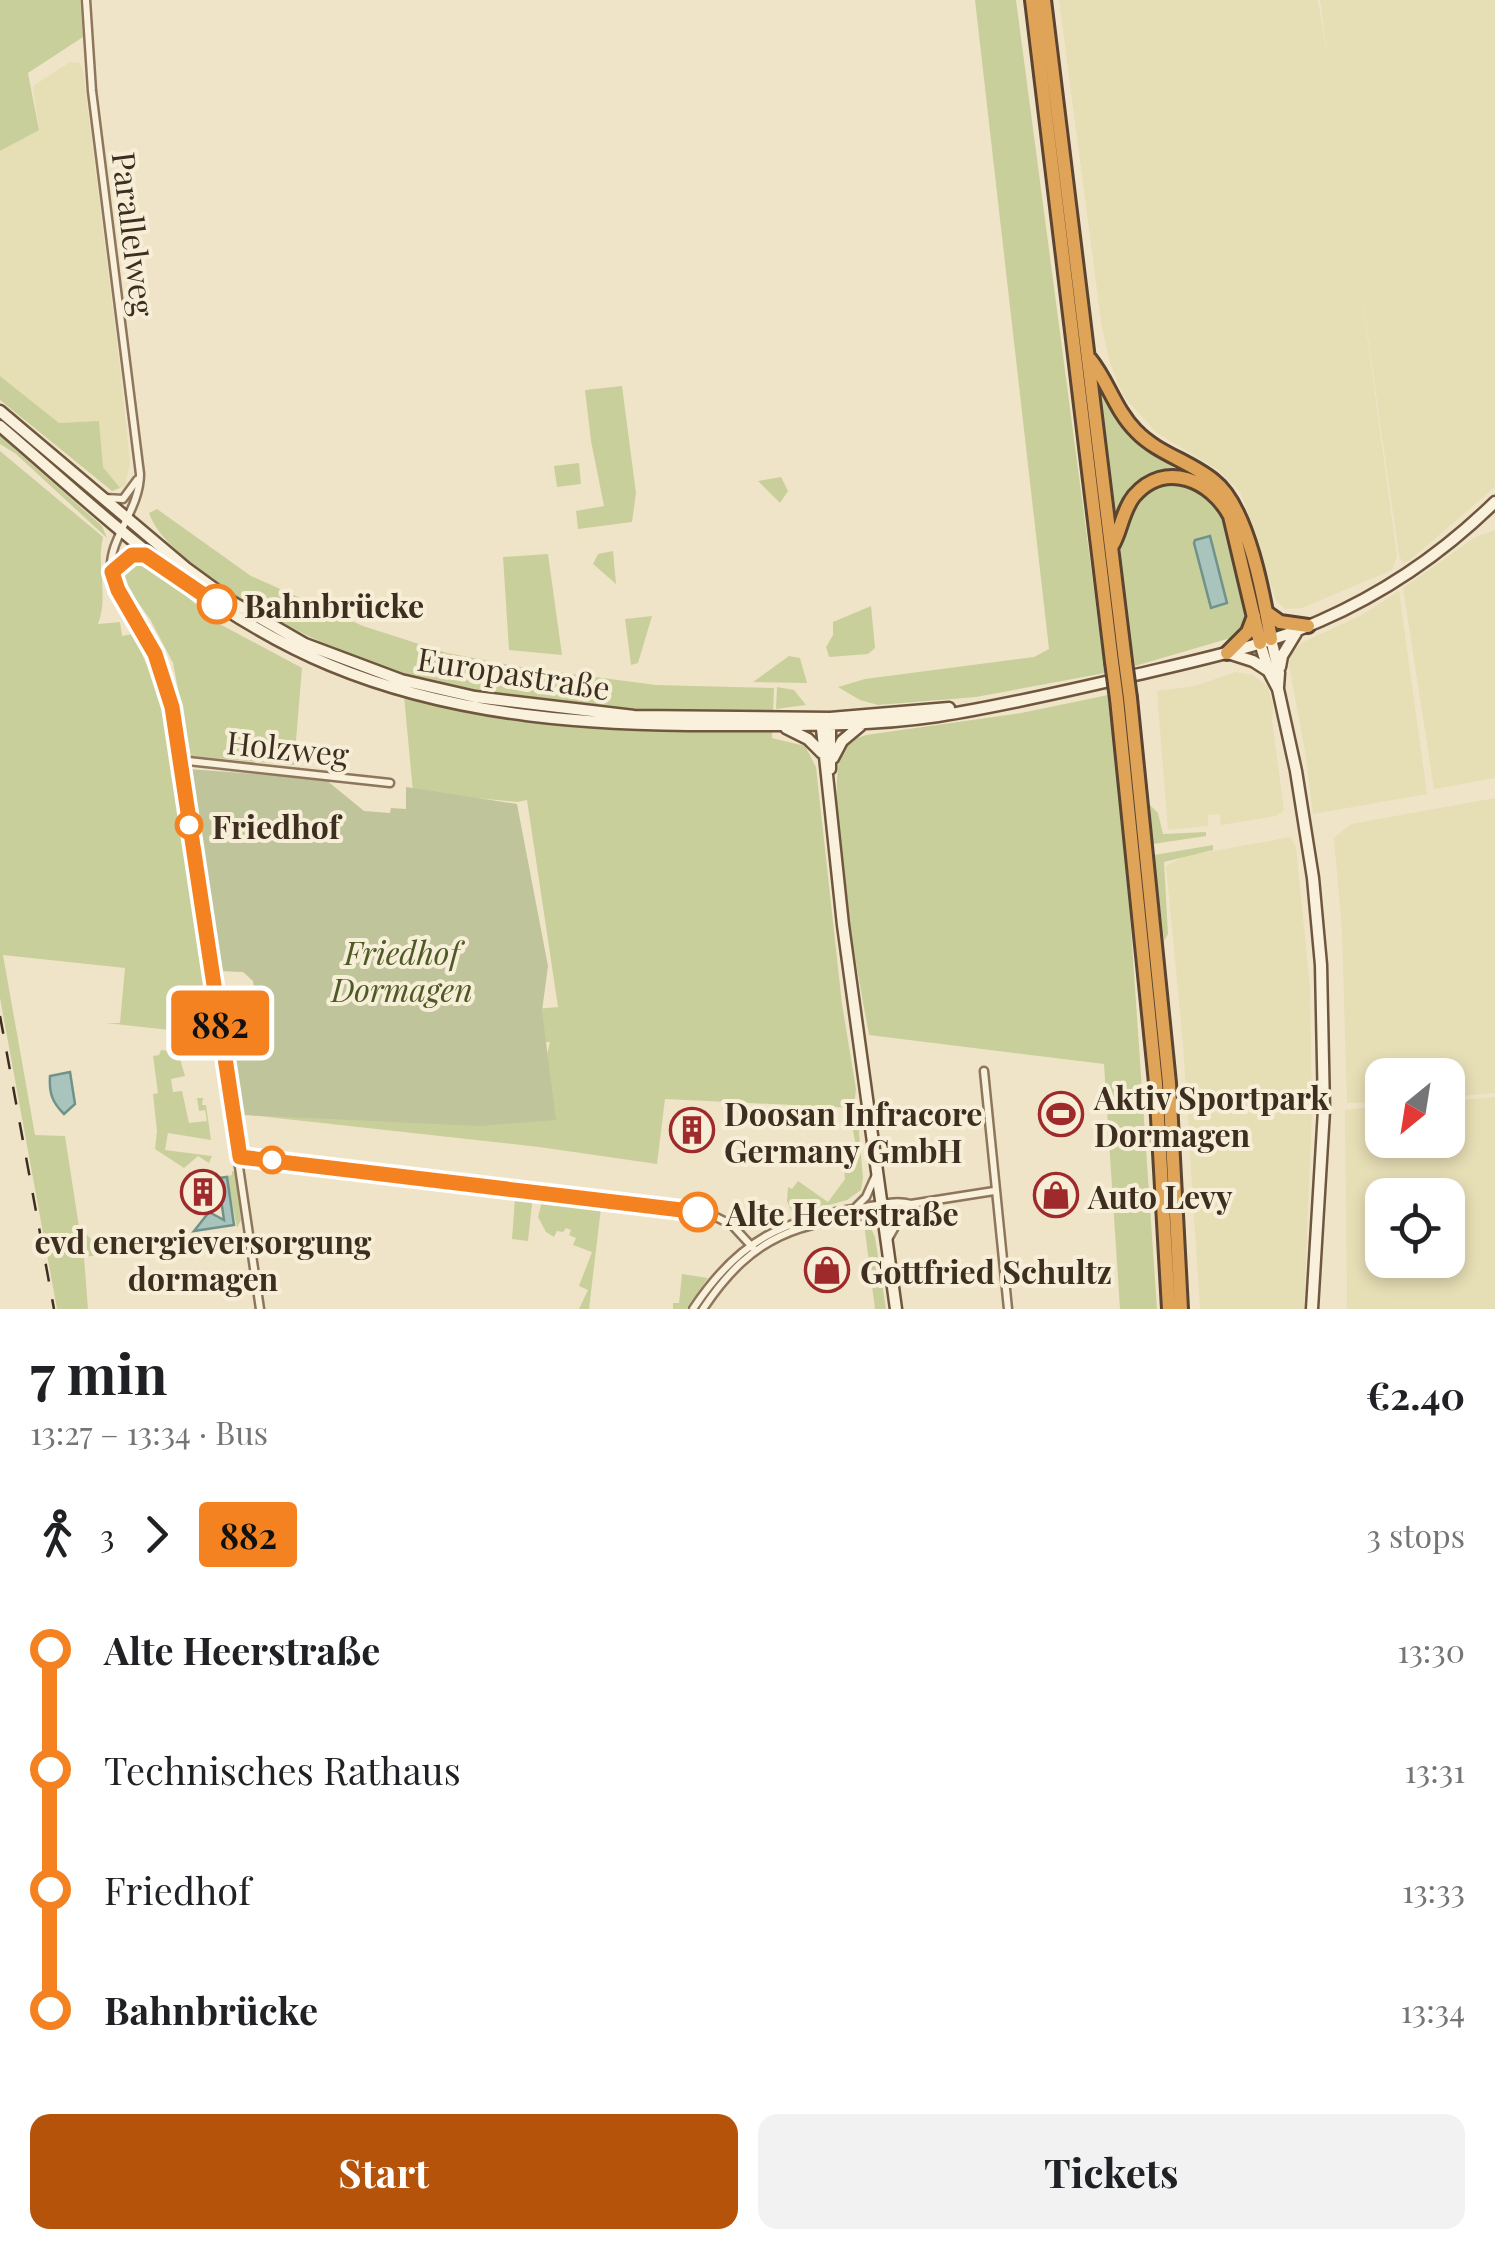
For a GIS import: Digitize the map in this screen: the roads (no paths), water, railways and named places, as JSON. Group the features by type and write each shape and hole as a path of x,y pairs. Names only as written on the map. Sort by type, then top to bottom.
{"highway":[{"path":"1032,0 1140,839 1169,1309"},
{"path":"1044,0 1112,546 1119,661"},
{"path":"1088,357 1136,431 1165,453 1206,475 1230,495 1245,532 1266,641"},
{"path":"1112,546 1126,508 1142,488 1166,478 1200,482 1223,502 1230,516 1260,613 1304,628"},
{"path":"1227,653 1260,613"},
{"path":"1142,869 1169,1083 1180,1309"}],"main road":[{"name":"Europastraße","path":"0,411 215,591 249,613 336,657 401,680 475,698 582,712 865,723 941,715 1062,692 1227,653 1304,628 1353,606 1425,561 1495,502"},
{"name":"Europastraße","path":"0,426 156,560 217,604 301,652 365,679 412,693 474,707 582,721 661,726 780,726 985,706"},
{"path":"1274,672 1304,628"},
{"path":"1266,641 1305,824 1322,965 1322,1166 1312,1309"},
{"path":"1227,653 1274,672"},
{"path":"826,722 833,844 875,1178 896,1309"},
{"path":"826,758 865,723"},
{"path":"780,726 808,738 826,758"}],"street":[{"name":"Parallelweg","path":"86,0 92,91 140,474 138,498 112,555 112,572"},
{"path":"102,497 123,498 134,488 140,474"},
{"path":"156,560 132,555 112,572 118,590 147,637 172,707 260,1309"},
{"name":"Holzweg","path":"179,760 390,783"},
{"path":"984,1072 1008,1309"},
{"path":"240,1157 710,1214 728,1222 753,1247"},
{"path":"855,1208 866,1197 875,1178"},
{"path":"694,1309 724,1268 800,1219 855,1208 908,1207 994,1192"},
{"path":"886,1242 908,1207"},
{"path":"703,1309 753,1247 801,1226 881,1208"}],"water":[{"path":"1210,536 1227,603 1211,608 1194,543"},
{"path":"70,1072 75,1104 64,1114 52,1097 50,1076"},
{"path":"227,1177 234,1225 194,1231 209,1212 224,1220 218,1178"}],"railway":[{"path":"0,1016 54,1309"}],"place":[{"name":"Bahnbrücke","path":"217,604"},
{"name":"Friedhof","path":"189,825"},
{"name":"Aktiv Sportpark Dormagen","path":"1061,1114"},
{"name":"Doosan Infracore Germany GmbH","path":"692,1130"},
{"name":"evd energieversorgung dormagen","path":"203,1192"},
{"name":"Auto Levy","path":"1056,1195"},
{"name":"Alte Heerstraße","path":"698,1212"},
{"name":"Gottfried Schultz","path":"827,1270"}],"park label":[{"name":"Friedhof Dormagen","path":"402,970"}]}
